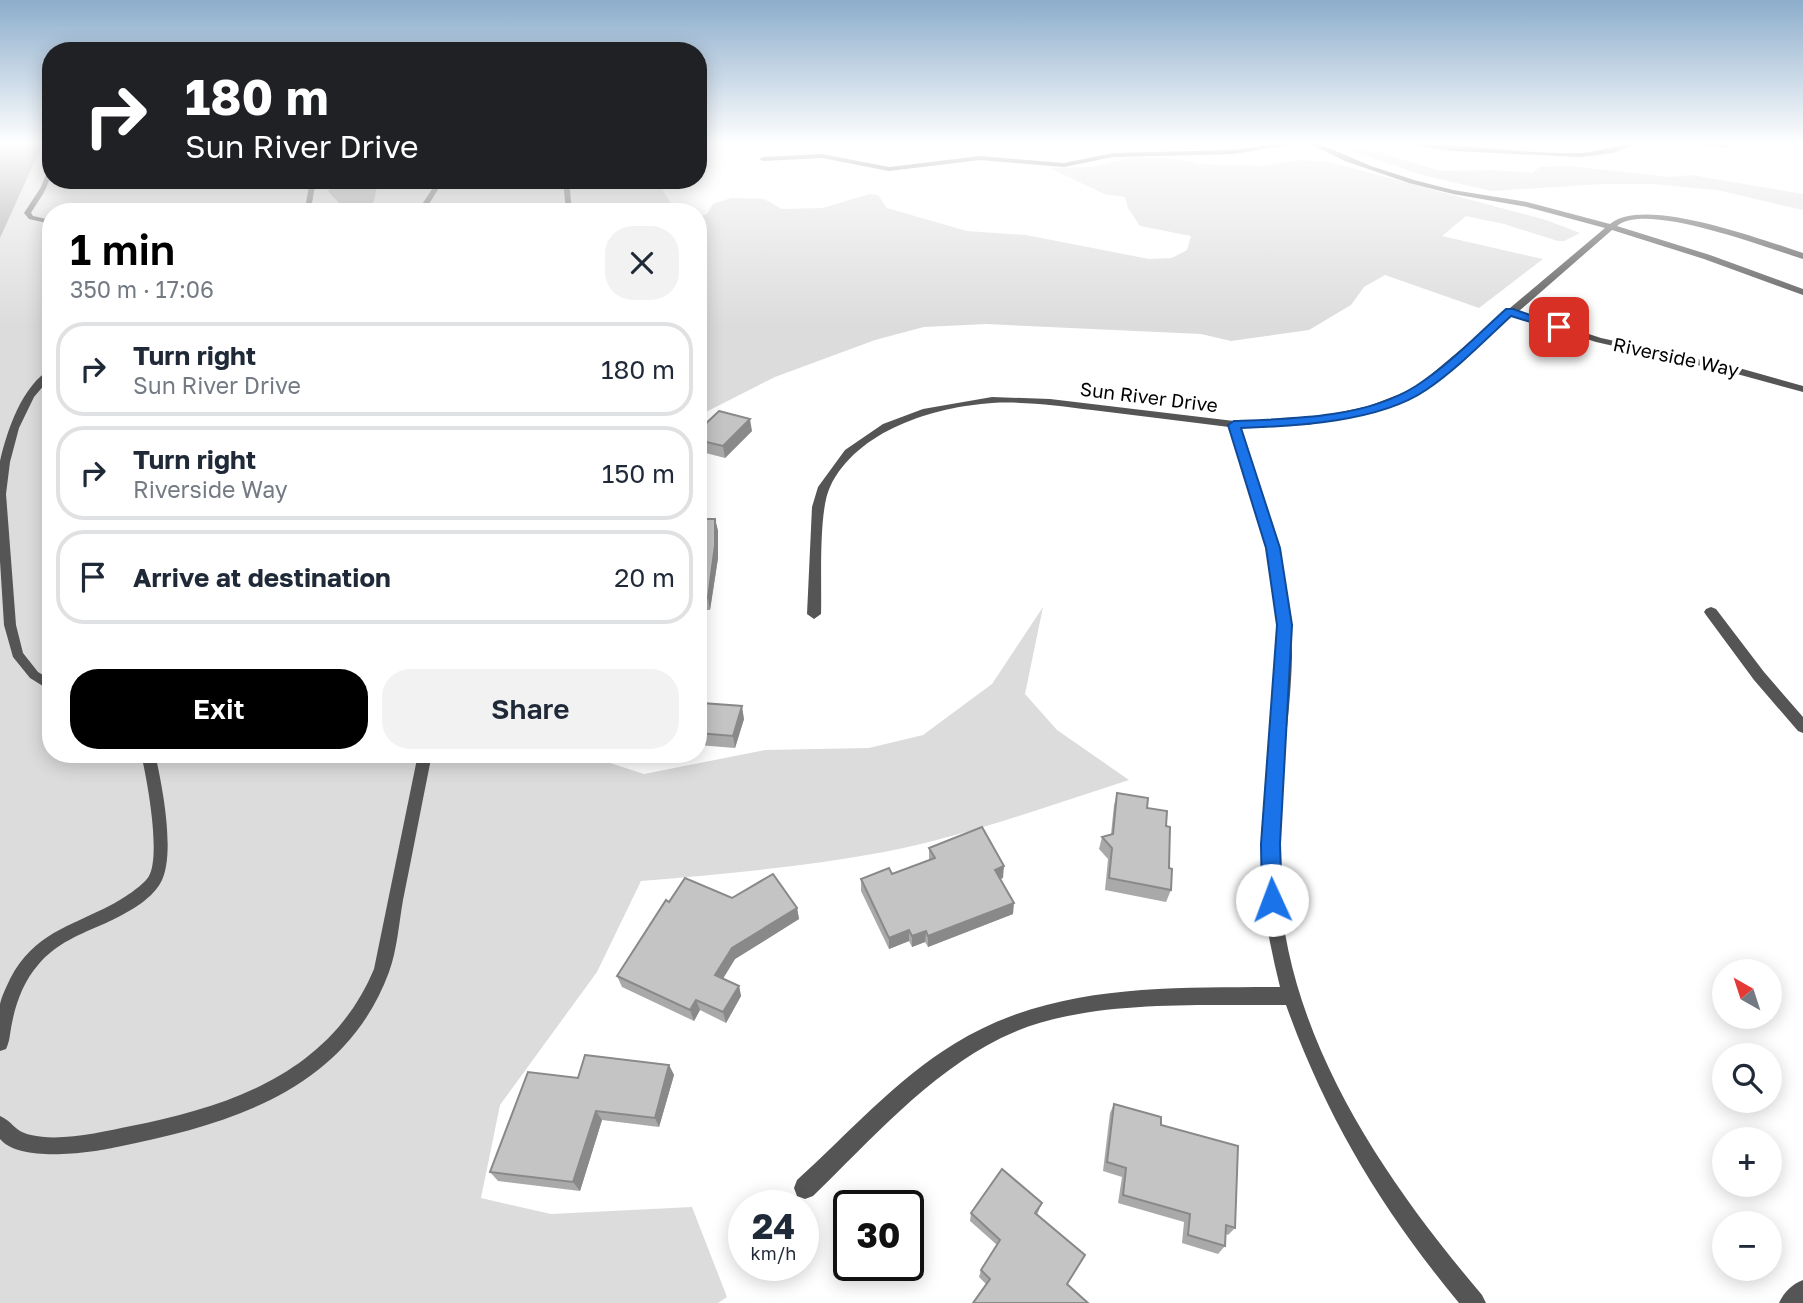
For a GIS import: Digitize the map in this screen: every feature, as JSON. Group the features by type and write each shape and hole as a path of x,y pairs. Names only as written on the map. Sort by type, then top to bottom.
{"street":[{"path":"1493,204 1689,250 1803,292"},
{"path":"1605,229 1627,217 1665,218 1803,256"},
{"path":"1605,229 1803,302"},
{"name":"Sun River Drive","path":"814,614 818,508 824,487 849,452 887,426 923,412 992,400 1050,402 1234,425 1308,422 1358,412 1419,390 1605,229"},
{"name":"Riverside Way","path":"1510,312 1599,340 1739,370 1803,389"},
{"path":"1234,425 1273,548 1281,593 1284,660 1270,881 1274,918 1291,996 1308,1042 1361,1149 1399,1209 1475,1303"},
{"path":"1711,612 1759,676 1803,727"},
{"path":"805,1188 920,1080 962,1049 997,1031 1042,1014 1080,1004 1117,1000 1291,996"},
{"path":"1791,1303 1803,1291"}],"lane":[{"path":"33,204 27,213 31,218 42,220"},
{"path":"42,380 23,405 2,478 1,494 10,625 17,654 34,675 42,680"},
{"path":"0,1043 15,983 25,965 47,945 72,930 128,904 155,879 161,859 149,763"},
{"path":"0,1125 11,1138 40,1145 75,1145 121,1138 196,1119 256,1099 287,1083 327,1052 372,997 382,969 423,763"}],"shaded area":[{"path":"0,204 15,204 0,238"},
{"path":"14,204 42,204 42,763 610,763 644,774 765,750 869,748 923,735 992,684 1043,607 1025,694 1057,730 1129,780 977,829 884,852 793,866 641,881 597,972 500,1105 481,1198 551,1214 692,1207 727,1297 718,1303 0,1303 0,238"},
{"path":"713,204 773,204 782,209 823,208 837,204 884,204 887,208 967,231 1026,235 1149,259 1172,258 1187,250 1191,236 1140,226 1127,204 1486,204 1546,220 1580,233 1558,241 1504,224 1466,216 1442,236 1543,259 1479,308 1385,275 1364,287 1351,305 1309,330 1231,341 1201,334 986,324 924,327 875,340 775,377 707,411 707,214"},
{"path":"1776,204 1803,204 1803,210"}],"building":[{"path":"719,411 750,419 723,446 707,442 707,422"},
{"path":"707,519 715,519 715,545 708,598"},
{"path":"707,703 742,706 733,736 707,734"},
{"path":"1117,793 1148,798 1147,808 1167,811 1166,826 1170,827 1171,890 1109,878 1112,848 1102,837 1113,834"},
{"path":"982,827 1004,866 995,870 1014,903 928,936 926,931 912,936 909,930 889,938 861,879 889,868 892,874 935,858 929,848"},
{"path":"773,874 797,908 732,948 715,975 739,986 723,1012 696,1000 690,1010 617,976 666,900 669,902 685,878 732,898"},
{"path":"585,1055 669,1065 655,1118 596,1111 573,1182 490,1172 528,1072 578,1078"},
{"path":"1114,1104 1161,1117 1161,1125 1238,1146 1235,1228 1226,1225 1225,1246 1188,1235 1190,1214 1123,1195 1126,1168 1107,1162"},
{"path":"1002,1169 1042,1203 1035,1213 1085,1255 1067,1284 1088,1303 973,1303 990,1279 981,1270 1000,1240 971,1213"}],"route":[{"path":"1272,900 1271,844 1284,625 1273,548 1234,425 1308,422 1393,401 1419,390 1510,312 1559,327"}]}
